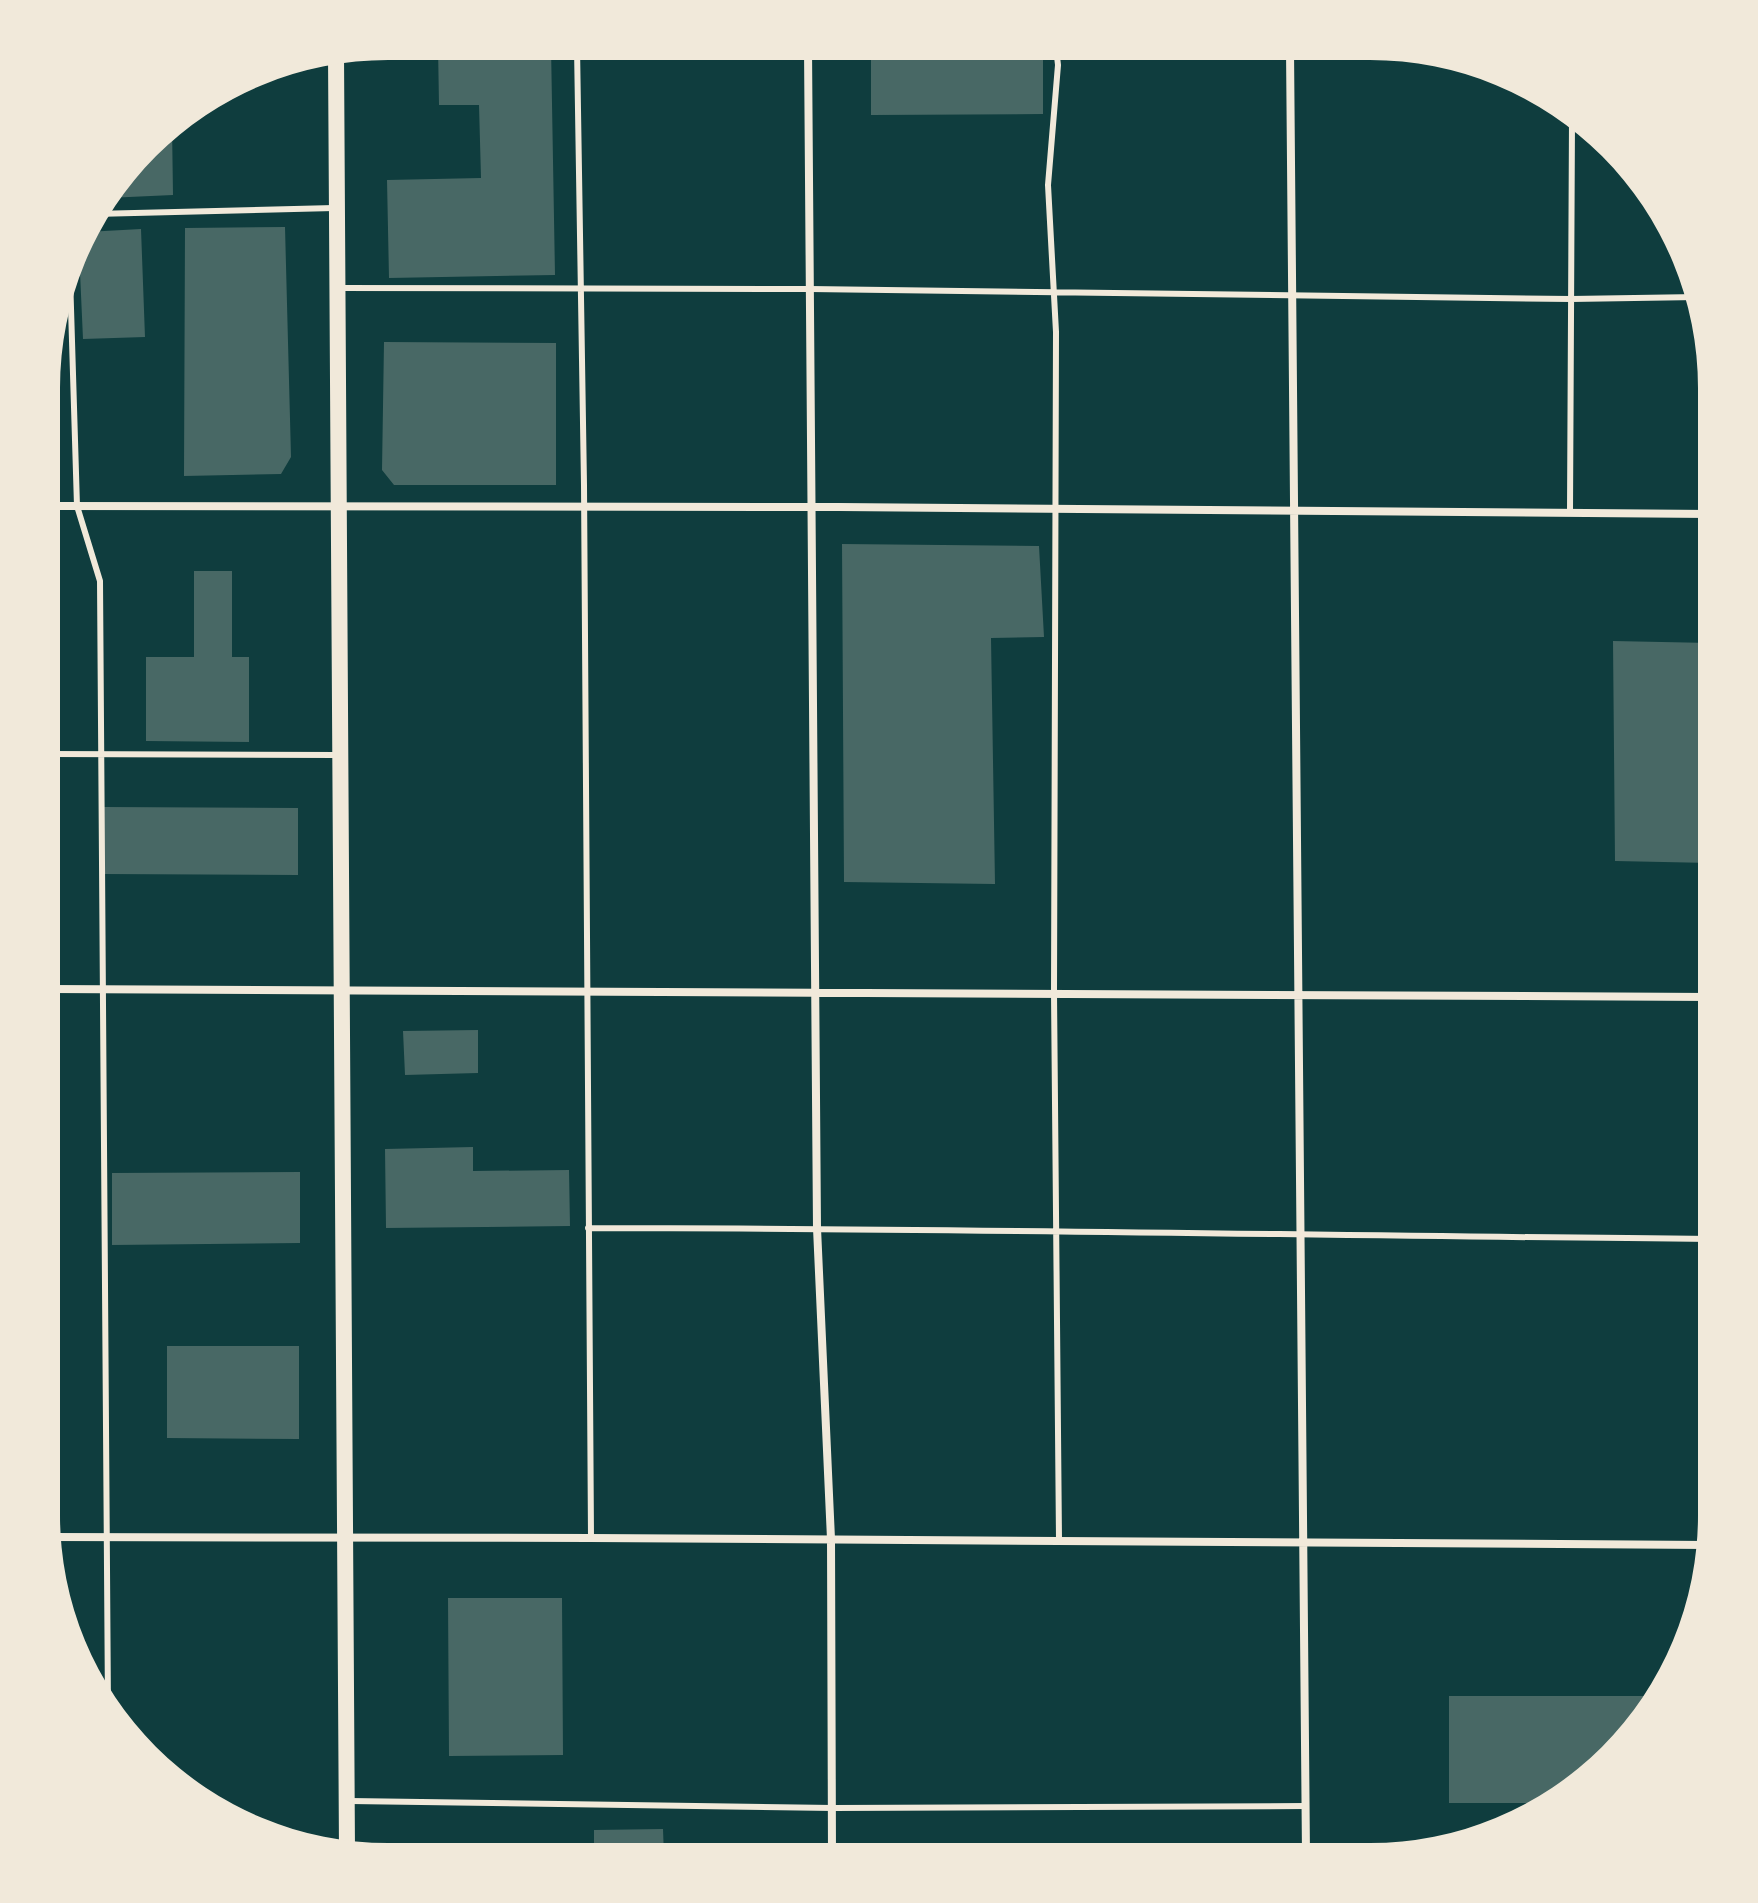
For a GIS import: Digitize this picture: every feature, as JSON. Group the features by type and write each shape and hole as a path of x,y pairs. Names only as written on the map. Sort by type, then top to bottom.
{"main road":[{"path":"336,64 347,1840"}],"street":[{"path":"808,60 817,1228 831,1539 832,1843"},
{"path":"1290,60 1301,995 1306,1843"},
{"path":"60,506 812,507 1698,514"},
{"path":"60,989 1698,997"},
{"path":"61,1537 1696,1545"}],"lane":[{"path":"577,60 584,507 591,1538"},
{"path":"1057,60 1048,185 1054,292 1056,509 1054,993 1059,1540"},
{"path":"1570,513 1572,130"},
{"path":"110,214 337,208"},
{"path":"338,288 810,289 1571,299 1685,297"},
{"path":"71,304 77,506 100,581 108,1685"},
{"path":"60,754 341,755"},
{"path":"588,1228 1698,1239"},
{"path":"346,1801 833,1808 1306,1806"}],"building":[{"path":"438,60 551,60 555,275 389,278 387,180 481,178 479,105 439,105"},
{"path":"871,60 1043,60 1043,114 871,115"},
{"path":"172,141 173,195 121,197"},
{"path":"285,227 291,457 281,474 184,476 185,228"},
{"path":"141,229 145,337 83,339 80,274 100,231"},
{"path":"384,342 556,343 556,485 394,485 382,470"},
{"path":"842,544 1039,546 1044,637 991,638 995,884 844,882"},
{"path":"194,571 232,571 232,657 249,657 249,742 146,741 146,657 194,657"},
{"path":"1613,641 1698,643 1698,863 1615,861"},
{"path":"103,807 298,808 298,875 102,874"},
{"path":"478,1030 478,1073 405,1075 403,1031"},
{"path":"473,1147 473,1171 569,1170 570,1226 386,1228 385,1149"},
{"path":"300,1172 300,1243 112,1245 112,1173"},
{"path":"167,1346 299,1346 299,1439 167,1438"},
{"path":"448,1598 562,1598 563,1755 449,1756"},
{"path":"1449,1696 1644,1696 1602,1747 1570,1775 1534,1799 1526,1803 1449,1803"},
{"path":"663,1829 664,1843 594,1843 594,1830"}]}
